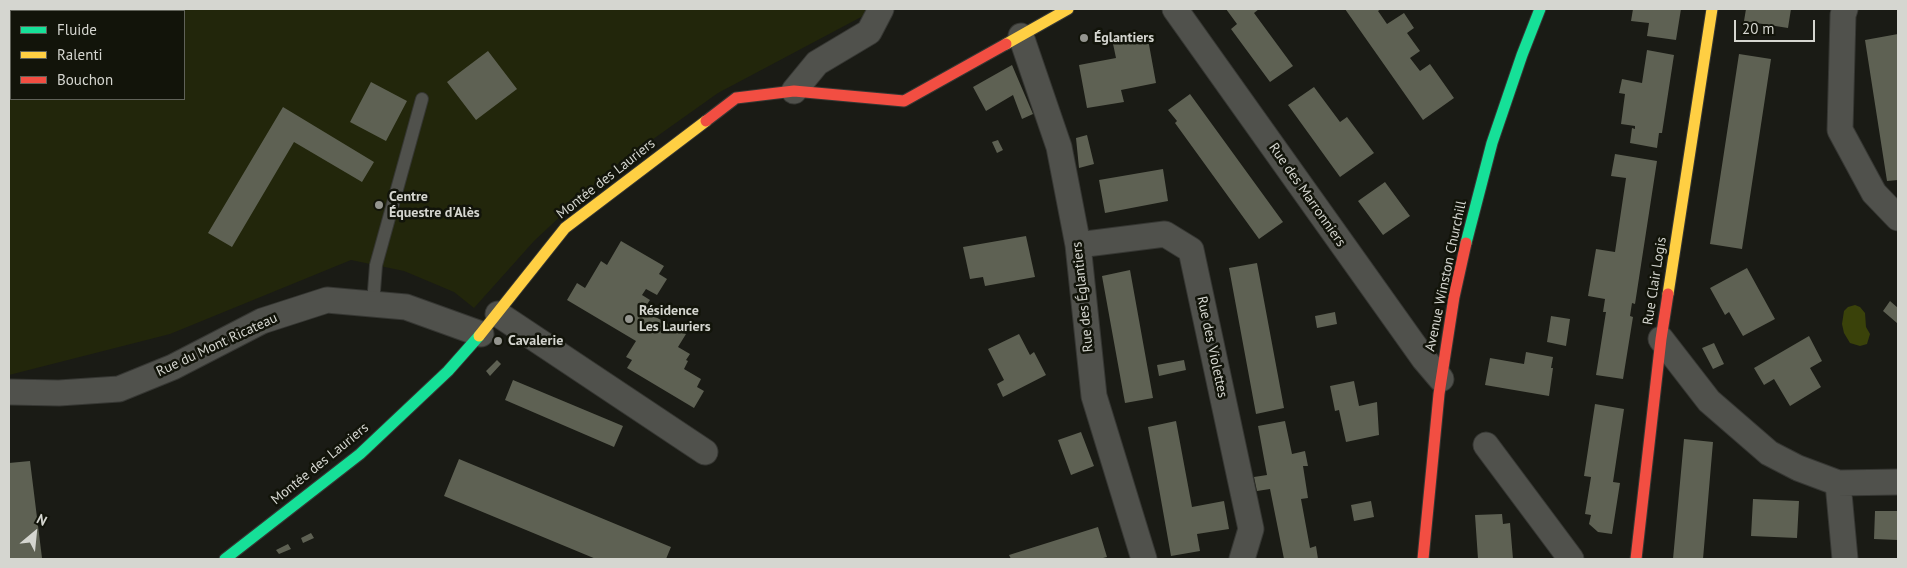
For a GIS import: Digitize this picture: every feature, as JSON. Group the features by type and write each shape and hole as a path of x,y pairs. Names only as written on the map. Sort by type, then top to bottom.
{"street":[{"path":"794,92 817,63 869,32 881,9"},
{"name":"Montée des Lauriers","path":"225,559 352,460 387,430 448,371 498,314 565,228 736,98 794,92 904,101 1068,9"},
{"name":"Rue des Marronniers","path":"1176,9 1424,359 1441,379"},
{"name":"Avenue Winston Churchill","path":"1423,559 1441,379 1454,297 1471,220 1492,143 1540,9"},
{"name":"Rue Clair Logis","path":"1636,559 1661,339 1712,9"},
{"path":"1845,9 1843,14 1840,130 1874,193 1898,218"},
{"name":"Rue des Églantiers","path":"1021,36 1059,147 1078,244 1094,396 1144,559"},
{"name":"Rue des Violettes","path":"1078,244 1165,234 1191,250 1250,529 1242,559"},
{"name":"Rue du Mont Ricateau","path":"9,392 59,393 119,389 173,366 262,321 327,300 406,307 481,334"},
{"path":"498,314 705,452"},
{"path":"1661,339 1709,401 1769,453 1798,468 1838,483 1898,482"},
{"path":"1486,445 1571,559"},
{"path":"1838,483 1845,559"}],"lane":[{"path":"373,304 376,265 422,99"}],"shaded area":[{"name":"Centre Équestre d'Alès","path":"9,9 869,9 863,16 718,93 611,169 534,241 474,308 454,292 404,271 351,260 170,334 9,375"},
{"path":"1855,305 1860,307 1865,313 1866,327 1870,334 1867,344 1860,346 1850,343 1844,333 1842,324 1844,311 1848,307"}],"building":[{"path":"1226,9 1259,9 1254,13 1293,66 1270,82 1231,29 1237,24"},
{"path":"1345,9 1381,9 1378,11 1387,24 1404,13 1414,28 1407,33 1420,51 1410,58 1420,71 1430,64 1454,98 1423,120"},
{"path":"1633,9 1681,9 1676,40 1647,36 1649,23 1631,21"},
{"path":"1746,9 1791,9 1788,28 1744,21"},
{"path":"1898,34 1898,180 1887,181 1865,40"},
{"path":"1127,36 1128,43 1148,39 1156,83 1121,90 1124,102 1087,108 1079,65 1116,58 1112,39"},
{"path":"1647,50 1674,55 1662,133 1659,133 1657,148 1630,143 1632,128 1635,129 1635,126 1621,124 1625,94 1619,93 1622,79 1642,83"},
{"path":"488,51 517,89 476,120 447,82"},
{"path":"1739,54 1771,59 1742,249 1710,244"},
{"path":"1012,65 1033,114 1022,119 1013,95 986,111 973,87"},
{"path":"371,82 407,101 386,141 350,122"},
{"path":"1314,87 1340,122 1347,117 1374,153 1340,177 1288,105"},
{"path":"1190,94 1283,222 1259,239 1175,123 1177,121 1168,110"},
{"path":"283,107 374,162 362,182 294,142 232,247 208,233"},
{"path":"1087,135 1094,164 1079,168 1076,138"},
{"path":"998,140 1003,150 997,153 992,142"},
{"path":"1615,154 1657,161 1635,304 1632,303 1630,316 1633,317 1623,379 1596,375 1606,312 1603,312 1605,299 1588,296 1596,249 1615,252 1626,178 1611,176"},
{"path":"1163,169 1168,201 1105,213 1099,180"},
{"path":"1385,182 1410,216 1383,235 1358,201"},
{"path":"1026,236 1035,277 985,286 983,277 970,279 963,247"},
{"name":"Résidence Les Lauriers","path":"621,241 664,266 659,274 667,279 657,295 646,289 642,295 650,300 643,310 686,334 678,347 690,354 684,369 701,379 697,387 704,391 694,408 627,368 632,360 626,357 636,341 567,300 577,283 585,288 601,261 607,265"},
{"path":"1257,263 1284,408 1256,414 1229,268"},
{"path":"1747,268 1775,319 1743,336 1729,312 1725,315 1710,288"},
{"path":"1130,270 1153,398 1125,403 1102,276"},
{"path":"1890,301 1898,308 1897,323 1883,311"},
{"path":"1335,312 1337,324 1317,328 1315,316"},
{"path":"1551,316 1570,319 1566,346 1547,342"},
{"path":"1019,334 1030,355 1034,352 1046,375 1003,397 997,384 1004,380 988,349"},
{"path":"1809,336 1822,361 1810,368 1821,387 1790,406 1774,379 1764,385 1754,368"},
{"path":"1714,343 1724,364 1713,369 1702,348"},
{"path":"1526,352 1553,357 1549,396 1485,385 1490,358 1524,364"},
{"path":"497,360 501,364 490,376 486,371"},
{"path":"1184,360 1186,370 1159,376 1157,365"},
{"path":"513,380 623,426 614,447 505,400"},
{"path":"1354,381 1359,406 1377,402 1379,435 1346,442 1339,410 1335,411 1330,386"},
{"path":"1595,404 1624,409 1613,482 1620,483 1612,534 1598,532 1589,524 1591,515 1585,514 1591,477 1584,476"},
{"path":"1176,421 1192,507 1224,501 1229,529 1197,534 1200,551 1171,556 1148,427"},
{"path":"1285,421 1292,454 1305,451 1308,466 1303,466 1308,498 1301,499 1310,548 1316,546 1318,559 1284,559 1270,489 1257,491 1254,477 1267,475 1258,426"},
{"path":"1081,432 1094,466 1071,475 1058,440"},
{"path":"1684,439 1713,442 1703,559 1673,559"},
{"path":"459,459 671,547 666,559 596,559 444,496"},
{"path":"30,461 42,558 9,559 9,463"},
{"path":"1753,499 1799,501 1797,538 1751,536"},
{"path":"1371,501 1374,517 1354,521 1351,505"},
{"path":"1875,511 1898,511 1898,540 1874,539"},
{"path":"1502,514 1503,524 1510,523 1513,559 1478,559 1475,515"},
{"path":"1098,527 1107,557 1099,559 1011,559 1009,555"},
{"path":"311,533 314,538 303,543 301,538"},
{"path":"288,544 291,549 279,554 276,550"}],"traffic: fast":[{"path":"1466,243 1492,143 1540,9"},
{"path":"225,559 360,454 448,371 479,336"}],"traffic: slow":[{"path":"1006,44 1068,9"},
{"path":"1668,294 1712,9"},
{"path":"479,336 565,228 706,121"}],"traffic: jam":[{"path":"706,121 736,98 794,91 904,101 1006,44"},
{"path":"1423,559 1439,394 1454,297 1466,243"},
{"path":"1636,559 1661,339 1668,294"}],"place":[{"name":"Églantiers","path":"1084,38"},
{"name":"Centre Équestre d'Alès","path":"379,205"},
{"name":"Résidence Les Lauriers","path":"629,319"},
{"name":"Cavalerie","path":"498,341"}]}
